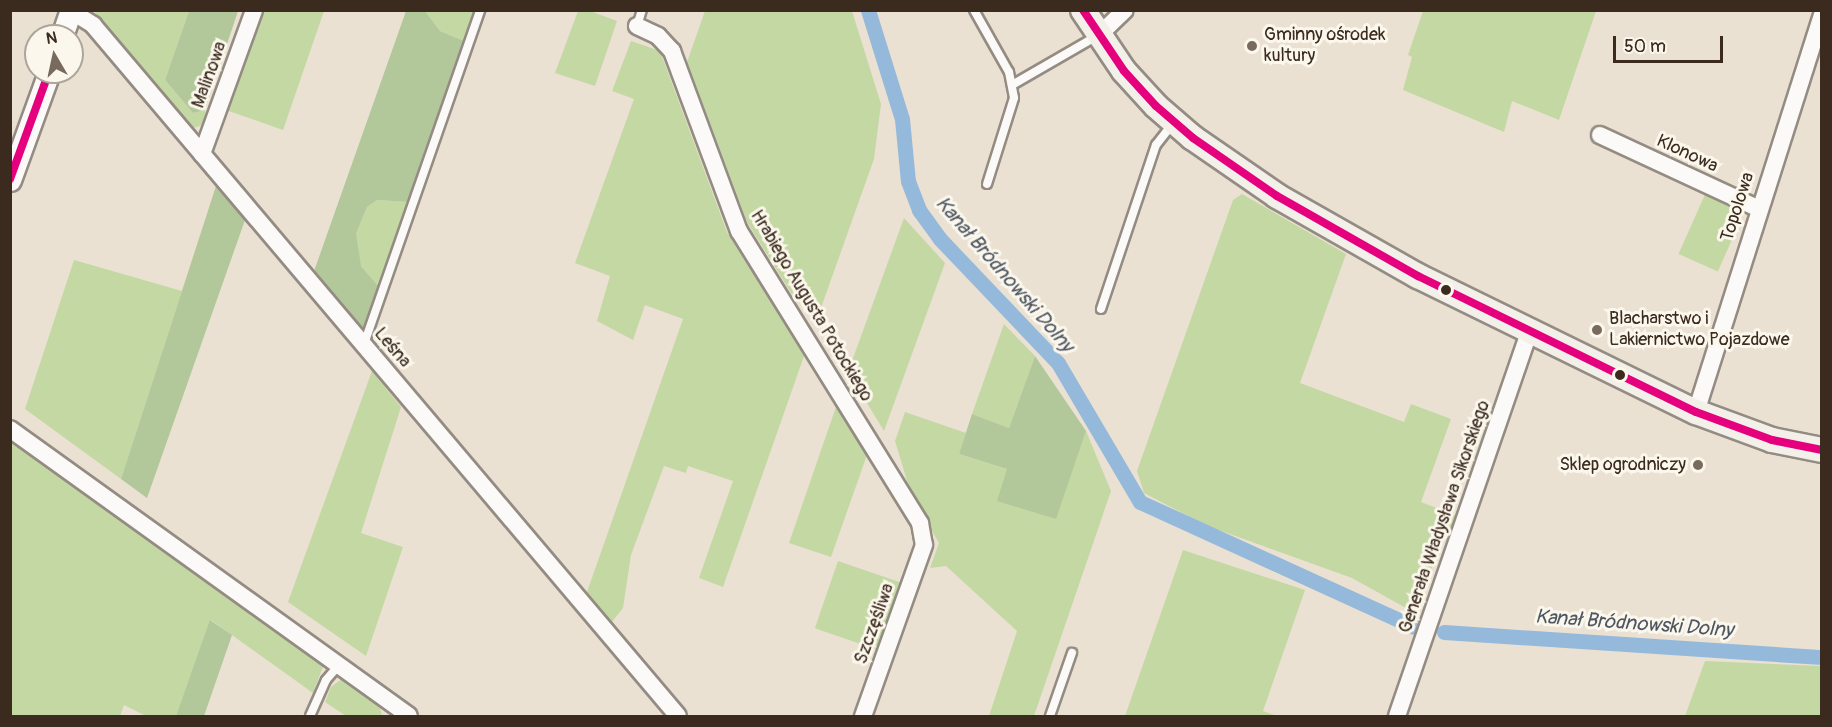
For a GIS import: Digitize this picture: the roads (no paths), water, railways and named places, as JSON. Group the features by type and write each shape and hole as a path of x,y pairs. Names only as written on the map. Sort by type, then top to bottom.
{"main road":[{"path":"1083,10 1098,36 1124,71 1174,122 1277,196 1418,276 1696,412 1772,440 1821,450"}],"street":[{"name":"Malinowa","path":"202,154 254,10"},
{"path":"1098,36 1125,10"},
{"name":"Leśna","path":"71,11 93,25 678,717"},
{"name":"Topolowa","path":"1696,412 1757,208 1821,15"},
{"name":"Hrabiego Augusta Potockiego","path":"640,18 672,51 739,231 881,456 920,523 924,545"},
{"path":"13,166 44,84"},
{"name":"Klonowa","path":"1600,135 1757,208"},
{"name":"Generała Władysława Sikorskiego","path":"1397,717 1530,330"},
{"path":"10,429 409,717"},
{"name":"Szczęśliwa","path":"863,717 924,545"}],"lane":[{"path":"364,345 480,10"},
{"path":"974,10 1009,72 1014,98 987,184"},
{"path":"1012,85 1098,36"},
{"path":"1101,309 1156,146 1174,122"},
{"path":"1050,717 1072,652"},
{"path":"310,717 326,680 339,665"}],"waterway":[{"name":"Kanał Bródnowski Dolny","path":"868,10 902,119 908,181 919,210 940,239 1058,363 1140,502 1414,627"},
{"name":"Kanał Bródnowski Dolny","path":"1444,632 1822,657"}],"place":[{"name":"Gminny ośrodek kultury","path":"1252,46"},
{"name":"Blacharstwo i Lakiernictwo Pojazdowe","path":"1597,330"},
{"name":"Sklep ogrodniczy","path":"1698,465"}]}
